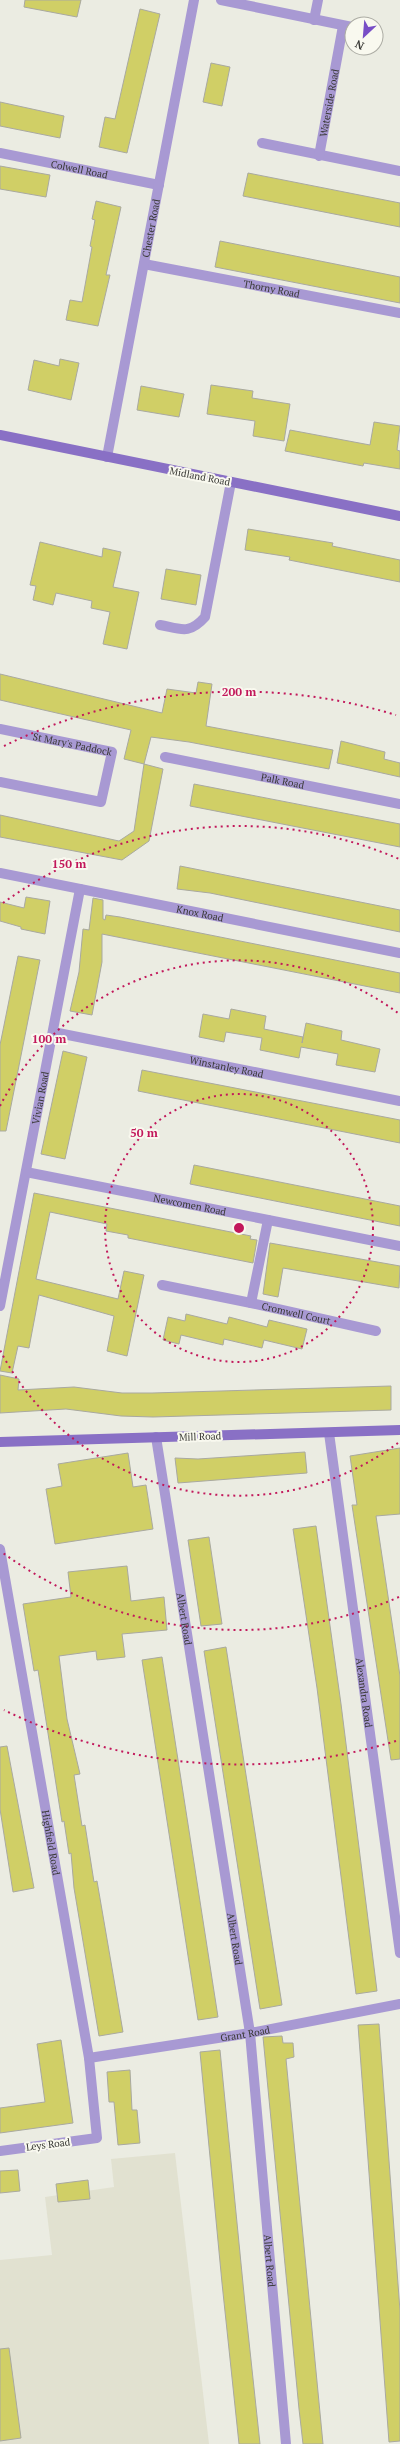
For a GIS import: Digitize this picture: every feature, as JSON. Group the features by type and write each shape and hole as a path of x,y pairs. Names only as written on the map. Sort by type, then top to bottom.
{"main road":[{"name":"Midland Road","path":"0,435 400,516"},
{"name":"Mill Road","path":"0,1442 400,1430"}],"street":[{"name":"Chester Road","path":"107,457 194,0"},
{"name":"Waterside Road","path":"221,0 344,25"},
{"path":"314,20 318,0"},
{"name":"Waterside Road","path":"319,156 344,44"},
{"path":"262,143 319,156 400,171"},
{"name":"Colwell Road","path":"0,153 159,186"},
{"name":"Thorny Road","path":"144,264 400,313"},
{"path":"160,625 184,630 196,627 205,617 231,482"},
{"name":"St Mary's Paddock","path":"0,729 112,752 101,802 0,782"},
{"name":"Palk Road","path":"165,757 400,804"},
{"name":"Knox Road","path":"0,873 400,953"},
{"name":"Vivian Road","path":"0,1306 80,889"},
{"name":"Winstanley Road","path":"53,1032 400,1101"},
{"name":"Newcomen Road","path":"26,1172 400,1246"},
{"name":"Cromwell Court","path":"268,1220 251,1303 376,1330"},
{"path":"162,1285 251,1303"},
{"name":"Alexandra Road","path":"329,1433 400,1953"},
{"name":"Albert Road","path":"156,1437 250,2033 286,2444"},
{"name":"Highfield Road","path":"0,1549 89,2058 96,2138"},
{"name":"Grant Road","path":"89,2058 250,2033 400,2004"},
{"name":"Leys Road","path":"0,2151 96,2138"}],"shaded area":[{"path":"175,2153 209,2444 0,2444 0,2260 52,2255 45,2197 114,2187 111,2159"}],"building":[{"path":"25,0 81,0 77,17 24,7"},
{"path":"140,9 160,14 127,153 99,147 105,117 115,119"},
{"path":"211,63 230,67 222,106 203,102"},
{"path":"0,102 64,116 60,138 0,126"},
{"path":"0,166 50,175 46,197 0,189"},
{"path":"248,173 400,203 400,227 243,196"},
{"path":"96,201 121,207 106,275 110,275 98,326 66,320 70,300 82,302 92,247 90,246 95,220 92,219"},
{"path":"220,241 400,277 400,303 215,267"},
{"path":"60,359 79,363 71,400 28,390 34,360 59,366"},
{"path":"211,385 253,391 252,398 290,404 284,441 253,436 255,421 207,414"},
{"path":"141,386 184,394 179,417 137,410"},
{"path":"374,422 400,426 397,450 400,451 400,469 364,463 363,466 285,451 290,430 370,445"},
{"path":"248,529 333,543 332,546 400,560 400,582 289,560 290,557 245,550"},
{"path":"40,542 102,557 103,548 121,552 113,587 139,592 127,649 103,644 110,612 91,608 92,601 56,593 53,605 33,600 36,586 30,585"},
{"path":"166,569 201,575 196,605 161,599"},
{"path":"0,674 162,713 167,689 196,693 198,682 212,684 206,726 333,750 329,769 189,742 151,737 144,764 124,759 131,730 0,700"},
{"path":"341,741 385,752 384,759 400,763 400,777 337,763"},
{"path":"144,764 163,769 149,841 122,860 0,837 0,815 119,841 134,831"},
{"path":"194,784 400,824 400,847 190,806"},
{"path":"180,866 400,910 400,932 210,893 177,889"},
{"path":"26,897 50,901 45,934 21,929 21,927 0,921 0,902 24,908"},
{"path":"93,898 103,900 103,919 105,920 106,915 120,917 400,973 400,993 102,934 102,962 92,1015 70,1011 79,972 83,929 89,930"},
{"path":"18,956 40,960 6,1131 0,1131 0,1045"},
{"path":"231,1009 266,1016 264,1029 303,1037 302,1043 306,1023 342,1031 341,1040 380,1049 375,1072 336,1065 338,1054 301,1047 299,1058 260,1050 262,1038 226,1032 224,1042 199,1037 203,1014 229,1019"},
{"path":"63,1051 87,1057 65,1159 41,1154"},
{"path":"142,1070 400,1120 400,1143 138,1091"},
{"path":"194,1165 400,1206 400,1226 190,1184"},
{"path":"34,1193 251,1236 250,1239 257,1240 253,1263 128,1238 128,1235 106,1231 107,1224 50,1212 36,1279 118,1299 124,1271 144,1275 127,1356 107,1351 114,1316 39,1295 29,1348 18,1346 12,1373 0,1371"},
{"path":"270,1243 400,1266 399,1288 283,1268 278,1297 263,1294"},
{"path":"186,1314 227,1324 229,1317 267,1327 269,1320 307,1329 302,1349 264,1340 262,1348 224,1339 223,1345 181,1335 179,1344 163,1340 168,1317 185,1321"},
{"path":"0,1375 19,1379 18,1390 74,1387 122,1393 391,1386 391,1410 153,1417 121,1416 66,1409 0,1413"},
{"path":"400,1448 400,1514 376,1516 400,1676 400,1759 391,1760 352,1505 357,1505 350,1456"},
{"path":"305,1452 307,1473 178,1483 175,1458 198,1459"},
{"path":"128,1453 133,1487 146,1485 153,1529 55,1544 46,1489 62,1486 58,1464"},
{"path":"316,1526 341,1704 377,1991 356,1994 317,1688 293,1529"},
{"path":"209,1537 222,1624 201,1626 188,1540"},
{"path":"127,1566 131,1601 164,1597 167,1630 122,1634 125,1657 97,1660 96,1651 59,1656 67,1719 80,1774 74,1775 82,1826 85,1825 94,1882 97,1881 123,2032 99,2036 74,1888 71,1853 69,1854 64,1821 62,1822 38,1670 34,1671 23,1604 71,1597 68,1572"},
{"path":"226,1647 282,2005 260,2009 204,1651"},
{"path":"162,1657 218,2017 198,2020 142,1660"},
{"path":"7,1746 34,1888 13,1892 0,1809 0,1747"},
{"path":"379,2024 400,2311 400,2441 389,2442 358,2025"},
{"path":"282,2036 283,2043 293,2043 294,2057 286,2059 323,2444 303,2444 299,2409 263,2037"},
{"path":"61,2040 73,2123 0,2133 0,2108 45,2102 37,2044"},
{"path":"220,2050 260,2444 239,2444 222,2283 200,2052"},
{"path":"130,2070 132,2110 137,2110 140,2143 118,2145 114,2102 109,2102 107,2072"},
{"path":"18,2170 20,2191 0,2193 0,2171"},
{"path":"88,2180 90,2199 58,2202 56,2184"},
{"path":"9,2348 21,2438 0,2441 0,2349"}]}
